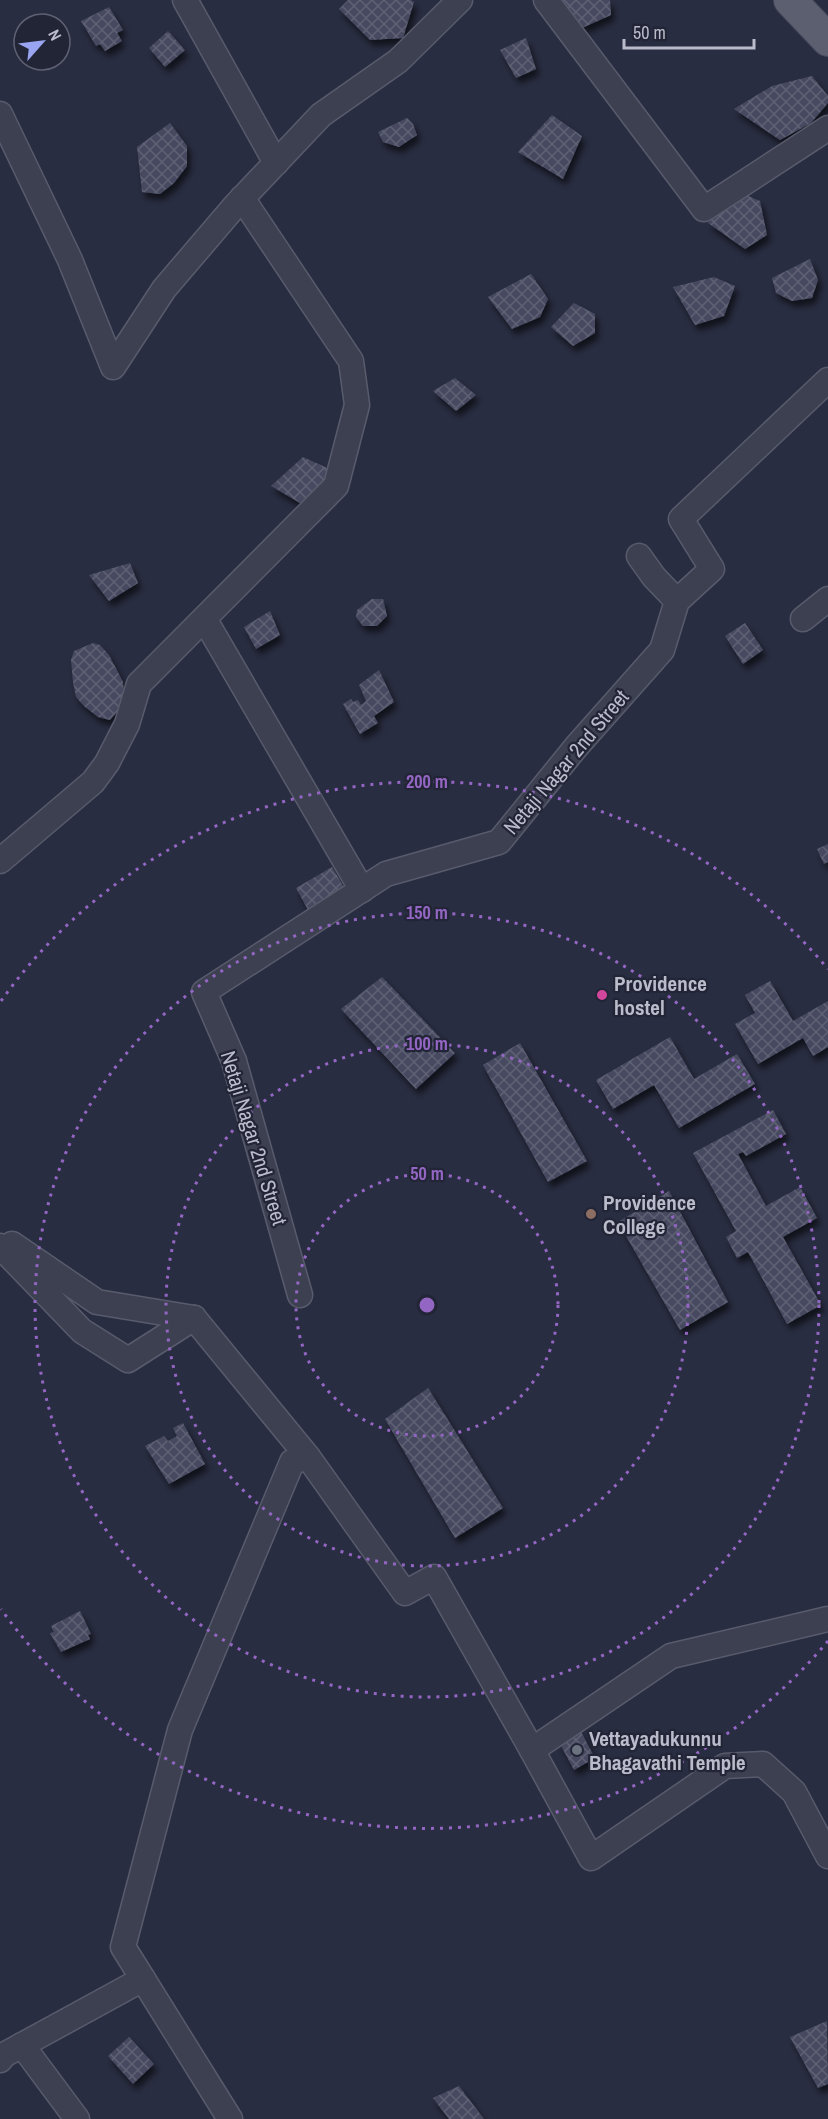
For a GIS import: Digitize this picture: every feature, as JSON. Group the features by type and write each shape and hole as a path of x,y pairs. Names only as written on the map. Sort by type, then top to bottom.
{"main road":[{"path":"790,0 828,40"}],"street":[{"path":"185,0 276,162"},
{"path":"0,114 70,260 113,367 164,289 276,162 321,115 398,61 460,0"},
{"path":"546,0 704,209 828,128"},
{"path":"0,861 93,782 107,763 127,724 139,684 336,486 357,405 351,361 242,198"},
{"path":"639,556 654,577 677,601 712,569 681,519 828,380"},
{"path":"803,619 828,598"},
{"name":"Netaji Nagar 2nd Street","path":"300,1295 234,1061 204,992 386,874 500,842 576,747 662,650 677,601"},
{"path":"205,620 362,890"},
{"path":"0,1236 97,1302 194,1318 309,1457 405,1593 434,1577 591,1858 725,1766 763,1764 794,1792 828,1856"},
{"path":"0,1246 82,1331 128,1360 194,1318"},
{"path":"230,2119 123,1947 180,1730 292,1462 309,1457"},
{"path":"532,1750 671,1656 828,1618"},
{"path":"78,2119 6,2053 142,1979"}],"building":[{"path":"348,0 411,0 414,2 403,38 370,40 339,9"},
{"path":"563,0 610,0 611,15 582,28"},
{"path":"109,7 123,30 117,33 122,41 105,51 100,44 96,46 81,21"},
{"path":"168,31 185,50 165,67 149,48"},
{"path":"526,38 536,69 516,78 500,50"},
{"path":"812,76 828,96 828,103 811,123 780,140 734,109 772,86"},
{"path":"552,115 582,136 563,179 518,152"},
{"path":"407,118 413,124 417,135 399,147 383,142 378,132"},
{"path":"170,123 187,146 187,166 174,183 160,194 142,192 137,147"},
{"path":"739,192 760,201 767,235 745,249 708,223"},
{"path":"810,259 818,280 812,298 792,301 776,293 772,278"},
{"path":"531,274 548,299 540,317 512,329 488,297"},
{"path":"714,277 735,286 724,316 695,325 673,287"},
{"path":"574,303 595,314 595,333 573,346 551,327"},
{"path":"455,378 476,395 456,411 433,391"},
{"path":"303,457 334,471 300,503 271,486"},
{"path":"130,563 138,583 109,601 89,575"},
{"path":"372,599 383,599 387,616 377,626 363,626 356,617 357,610"},
{"path":"270,611 280,635 256,649 244,627"},
{"path":"745,623 763,650 743,664 725,636"},
{"path":"93,643 100,645 109,655 123,682 124,698 121,707 110,720 98,717 76,697 71,660 74,651"},
{"path":"379,670 394,702 374,716 378,723 360,734 343,704 351,699 353,702 358,700 361,705 366,701 359,685"},
{"path":"828,844 828,862 824,864 817,849"},
{"path":"332,867 349,896 312,917 296,888"},
{"path":"382,977 455,1053 416,1089 341,1009"},
{"path":"770,981 793,1021 828,1001 828,1047 813,1056 803,1038 758,1064 735,1024 755,1013 745,995"},
{"path":"670,1037 694,1079 737,1054 755,1084 679,1128 654,1085 613,1109 596,1080"},
{"path":"520,1043 587,1161 548,1182 483,1065"},
{"path":"773,1110 786,1134 746,1156 743,1152 738,1154 766,1206 800,1187 817,1218 783,1237 821,1305 787,1324 748,1252 737,1258 726,1237 736,1231 693,1153"},
{"path":"669,1191 728,1302 680,1330 618,1222"},
{"path":"428,1388 503,1508 455,1538 385,1419"},
{"path":"183,1423 205,1464 169,1484 145,1446 164,1436 168,1441 177,1436 173,1428"},
{"path":"80,1611 91,1634 88,1635 90,1639 61,1652 50,1633 54,1632 51,1626"},
{"name":"Vettayadukunnu Bhagavathi Temple","path":"580,1730 595,1758 574,1770 559,1742"},
{"path":"827,2021 828,2084 818,2088 790,2037"},
{"path":"129,2037 154,2064 133,2084 108,2056"},
{"path":"459,2086 484,2119 449,2119 433,2098"}],"place":[{"name":"Providence hostel","path":"602,995"},
{"name":"Providence College","path":"591,1214"},
{"name":"Vettayadukunnu Bhagavathi Temple","path":"577,1750"}]}
